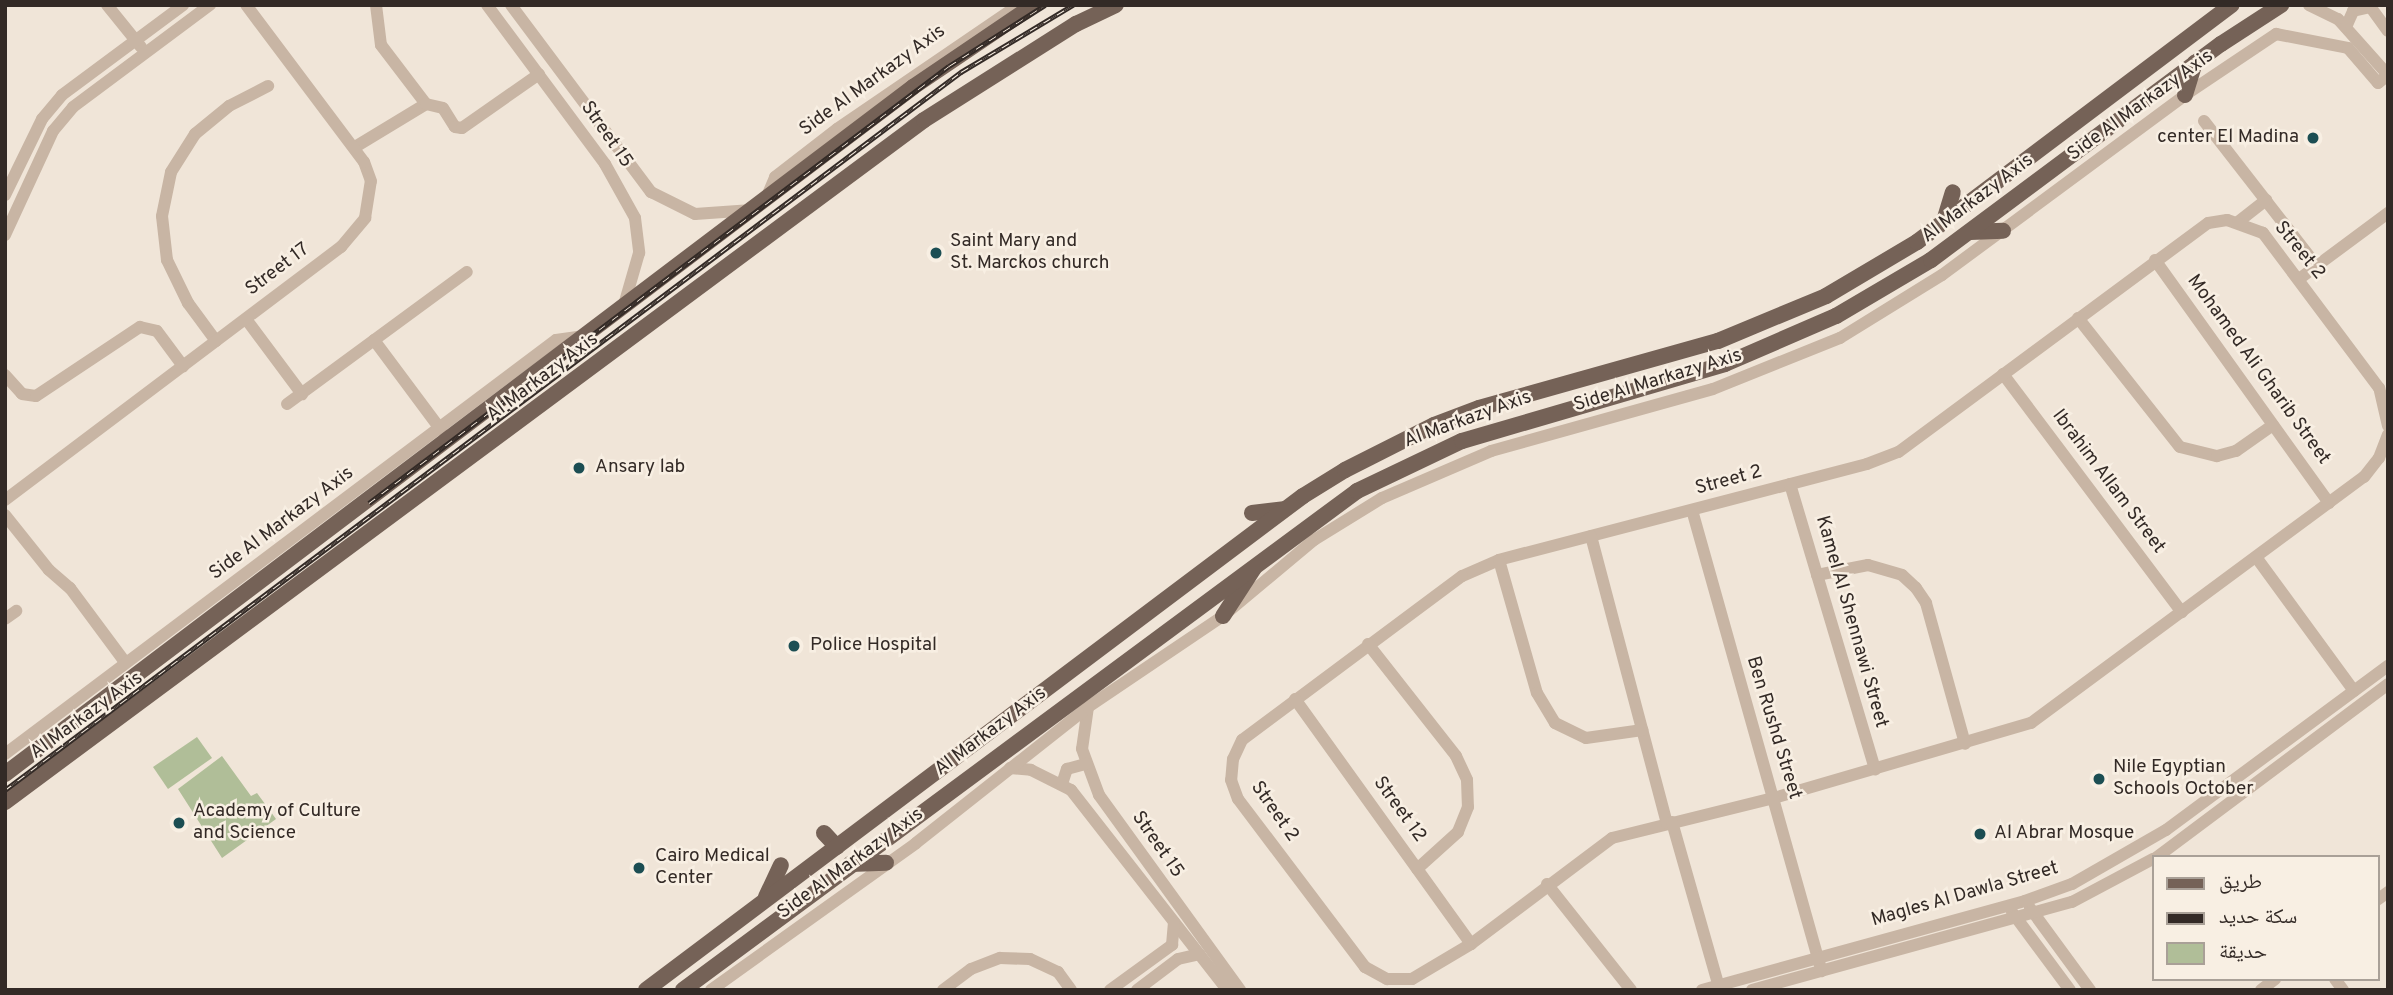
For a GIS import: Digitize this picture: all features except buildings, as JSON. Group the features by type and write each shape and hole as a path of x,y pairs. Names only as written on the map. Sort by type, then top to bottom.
{"main road":[{"name":"Al Markazy Axis","path":"5,774 624,304 759,206 922,80 1034,5"},
{"name":"Al Markazy Axis","path":"5,802 529,415 617,359 924,120 1076,24 1116,5"},
{"name":"Al Markazy Axis","path":"646,990 1286,509 1389,446 1479,408 1664,358 1770,321 1865,275 1944,221 2232,5"},
{"name":"Al Markazy Axis","path":"684,990 1260,558 1356,491 1399,468 1462,441 1567,408 1725,364 1836,316 1970,232 2195,63 2281,5"},
{"path":"2185,95 2195,63"},
{"path":"1944,221 1953,192"},
{"path":"1970,232 2003,231"},
{"path":"1587,378 1586,388 1591,393 1628,393"},
{"path":"509,391 514,404 529,415"},
{"path":"1529,394 1565,393 1570,402 1567,408"},
{"path":"1252,513 1286,509"},
{"path":"1223,616 1260,558"},
{"path":"824,833 837,847"},
{"path":"850,864 886,863"},
{"path":"764,901 781,865"}],"street":[{"path":"107,5 145,53"},
{"path":"5,195 49,111 70,88 183,5"},
{"path":"5,235 52,131 73,107 210,5"},
{"name":"Street 17","path":"8,493 341,247 365,218 371,181 355,147 246,5"},
{"path":"376,5 381,45 426,104 443,108 455,127 462,128 539,74"},
{"name":"Street 15","path":"487,5 605,164 635,218 639,253 624,304"},
{"name":"Street 15","path":"510,5 651,192 695,214 759,206"},
{"name":"Side Al Markazy Axis","path":"759,206 775,177 837,129 1019,5"},
{"path":"2309,5 2327,12 2346,27 2384,77"},
{"path":"2346,27 2353,11 2369,6 2388,31"},
{"name":"Side Al Markazy Axis","path":"711,990 886,863 1088,707 1223,616 1314,540 1417,480 1491,451 1713,388 1840,338 1909,298 2185,95 2276,34 2348,48 2384,77"},
{"path":"216,341 167,260 162,216 171,172 195,134 229,106 268,86"},
{"path":"355,147 426,104"},
{"path":"2204,121 2317,265"},
{"path":"2238,222 2266,200"},
{"path":"2299,279 2388,213"},
{"name":"Street 2","path":"2388,426 2379,388 2263,233 2238,222 2208,223 1898,452 1790,484 1499,560 1462,576 1242,740 1233,759 1231,780 1238,799 1365,967 1387,979 1412,979 1471,944 1547,884 1612,838 1774,798 2031,723 2364,477 2379,458 2388,435"},
{"name":"Mohamed Ali Gharib Street","path":"2155,260 2329,503"},
{"path":"287,404 467,272"},
{"path":"2078,318 2180,447 2217,456 2236,451 2273,425"},
{"path":"246,319 302,394"},
{"path":"5,375 22,394 36,396 140,327 157,331 183,366"},
{"name":"Side Al Markazy Axis","path":"5,754 125,662 441,430 556,340 583,336"},
{"path":"374,340 441,430"},
{"name":"Ibrahim Allam Street","path":"2003,374 2182,612"},
{"name":"Kamel Al Shennawi Street","path":"1790,484 1875,770"},
{"name":"Ben Rushd Street","path":"1692,510 1822,971"},
{"path":"5,515 46,567 70,588 125,662"},
{"path":"1591,536 1642,730 1718,984"},
{"path":"2256,557 2354,691"},
{"path":"1499,560 1537,693 1555,723 1586,738 1642,730"},
{"path":"1817,575 1868,565 1902,575 1916,588 1926,603 1965,744"},
{"path":"1368,644 1456,756 1467,780 1468,807 1458,832 1417,869"},
{"name":"Magles Al Dawla Street","path":"1702,990 2008,906 2072,884 2136,851 2388,666"},
{"name":"Magles Al Dawla Street","path":"2159,855 2388,684"},
{"name":"Street 12","path":"1295,699 1471,944"},
{"name":"Street 15","path":"1088,707 1083,725 1086,764 1112,815 1226,983"},
{"path":"1062,784 1067,769 1086,764"},
{"path":"2252,767 2261,779"},
{"name":"Street 15","path":"1010,768 1031,770 1062,784 1085,805 1199,954 1226,983 1240,990"},
{"name":"Magles Al Dawla Street","path":"1752,990 2034,913 2096,892 2152,860"},
{"path":"1547,884 1632,990"},
{"path":"2025,901 2090,990"},
{"path":"2008,906 2070,990"},
{"path":"1110,990 1171,945 1174,922"},
{"path":"1137,990 1178,959 1199,954"},
{"path":"943,990 971,969 1000,958 1030,959 1058,972 1071,990"}],"green space":[{"path":"197,737 212,758 168,789 153,767"},
{"path":"222,756 251,796 257,793 276,819 222,858 178,789"}],"railway":[{"path":"369,503 949,66 1045,5"},
{"path":"5,790 961,72 1073,5"}],"place":[{"name":"center El Madina","path":"2313,138"},
{"name":"Saint Mary and St. Marckos church","path":"936,253"},
{"name":"Ansary lab","path":"579,468"},
{"name":"Police Hospital","path":"794,646"},
{"name":"Nile Egyptian Schools October","path":"2099,779"},
{"name":"Academy of Culture and Science","path":"179,823"},
{"name":"Al Abrar Mosque","path":"1980,834"},
{"name":"Cairo Medical Center","path":"639,868"}]}
